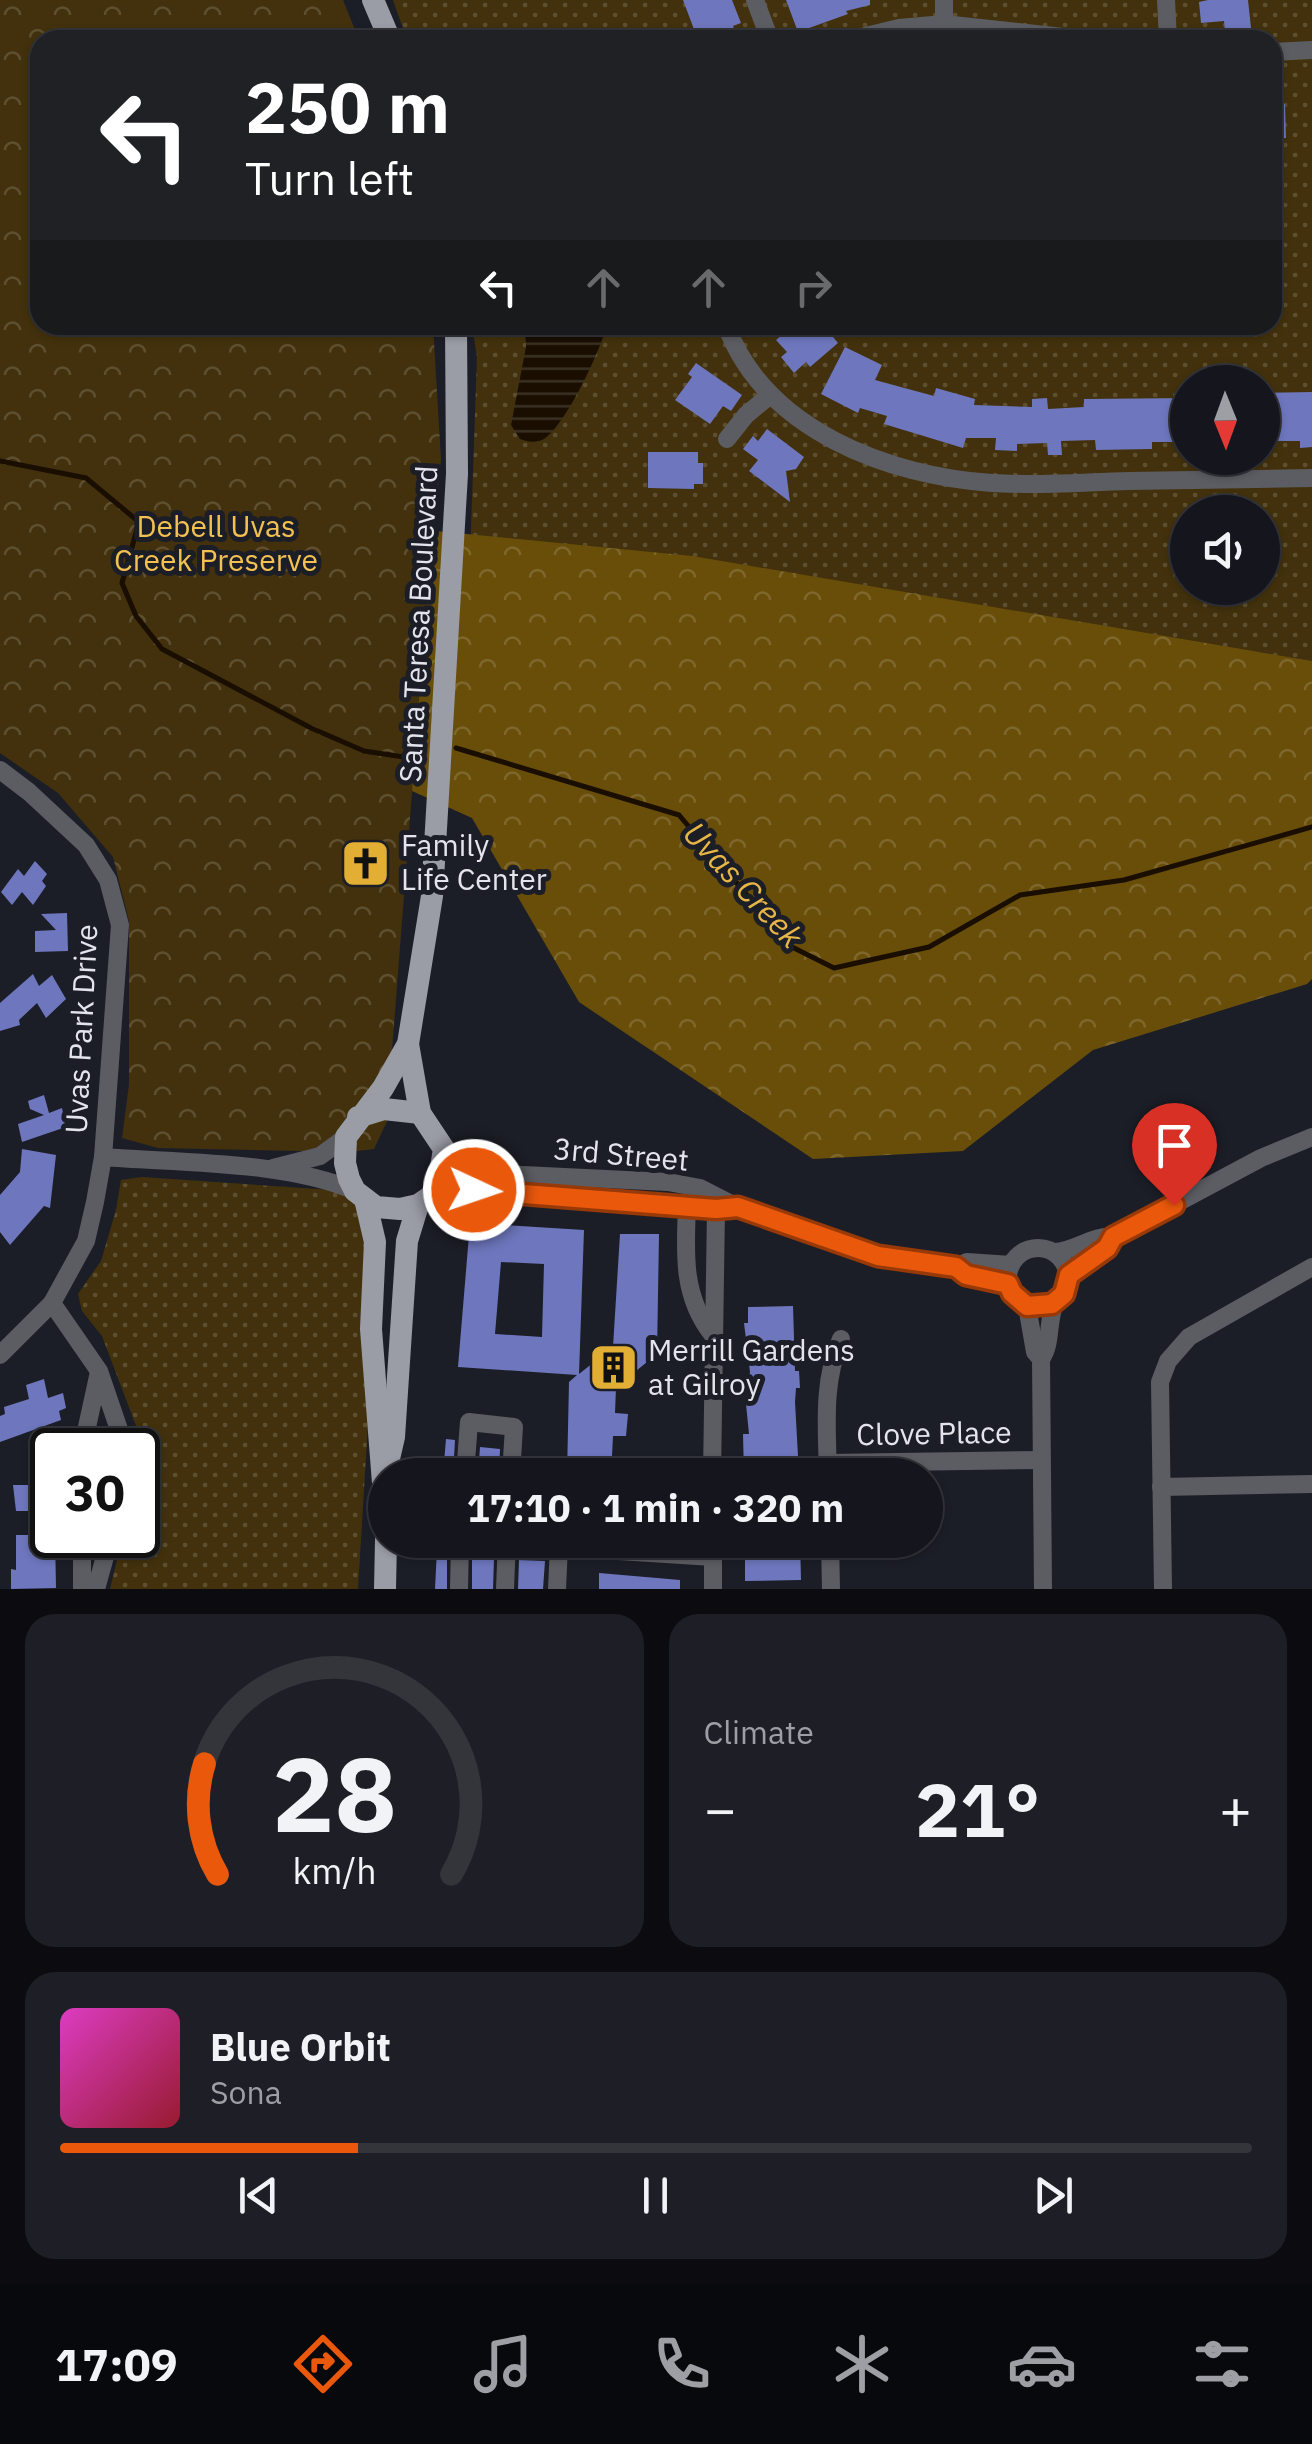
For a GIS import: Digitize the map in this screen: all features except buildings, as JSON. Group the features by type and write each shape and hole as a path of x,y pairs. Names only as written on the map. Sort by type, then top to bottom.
{"main road":[{"path":"373,0 386,30"},
{"name":"Santa Teresa Boulevard","path":"420,1112 408,1044 436,861 458,474 456,335"},
{"name":"Santa Teresa Boulevard","path":"358,1117 386,1084 408,1044"},
{"path":"382,1458 371,1329 375,1242 360,1195 344,1163 346,1137 358,1117 384,1109 420,1112 444,1149 440,1180 424,1200 407,1241 389,1458"},
{"path":"360,1195 376,1207 400,1209 424,1200"},
{"path":"385,1589 386,1558"}],"street":[{"path":"755,0 766,30"},
{"path":"944,0 944,24"},
{"path":"1166,0 1168,30"},
{"path":"891,30 944,24 1000,30"},
{"path":"1282,52 1312,50"},
{"path":"731,335 740,356 770,396 807,425 838,442 918,470 972,481 1026,483 1312,478"},
{"path":"728,439 746,415 770,396"},
{"name":"Uvas Park Drive","path":"0,770 30,792 86,845 108,880 120,925 103,1157 86,1241 52,1303"},
{"path":"263,1170 320,1156 346,1137"},
{"path":"1069,1275 1107,1248 1113,1237 1237,1170 1312,1137"},
{"name":"3rd Street","path":"444,1149 462,1165 484,1173 668,1182 700,1188 738,1207 878,1256 956,1267 966,1275 1008,1284"},
{"path":"103,1157 263,1170 335,1181 360,1195"},
{"name":"3rd Street","path":"424,1200 481,1190 716,1209 738,1207"},
{"path":"687,1206 687,1274 697,1315 712,1334"},
{"path":"712,1458 716,1209"},
{"path":"1054,1252 1069,1275 1064,1294 1047,1307 1027,1306 1008,1284 1011,1264 1024,1251 1072,1250 1102,1236 1113,1237"},
{"name":"3rd Street","path":"956,1267 967,1262 1011,1264"},
{"path":"1163,1589 1160,1382 1168,1360 1189,1336 1312,1267"},
{"path":"687,1274 717,1271"},
{"path":"0,1355 52,1303 99,1371 118,1428"},
{"path":"1043,1589 1041,1359 1055,1303"},
{"path":"1027,1306 1035,1352 1041,1359"},
{"path":"828,1458 827,1382 841,1338"},
{"path":"87,1428 99,1371"},
{"path":"466,1458 469,1422 514,1427 512,1458"},
{"name":"Clove Place","path":"943,1464 1041,1460"},
{"path":"1161,1487 1312,1484"},
{"path":"82,1558 82,1589"},
{"path":"96,1589 105,1558"},
{"path":"458,1589 459,1558"},
{"path":"504,1589 506,1558"},
{"path":"557,1589 558,1558"},
{"path":"713,1558 713,1589"},
{"path":"830,1558 831,1589"}],"green space":[{"name":"Debell Uvas Creek Preserve","path":"0,0 343,0 355,30 30,30 30,335 434,335 441,460 428,585 389,1117 374,1149 348,1152 158,1148 122,1138 129,1085 129,921 113,857 58,793 0,753"},
{"path":"393,0 1312,0 1312,745 463,757 477,357 474,335 1282,335 1282,30 404,30"},
{"path":"0,369 406,528 692,556 1312,661 1312,979 1307,984 1093,1050 963,1151 813,1159 579,1002 472,818 261,723"},
{"path":"142,1177 361,1192 380,1224 358,1589 110,1589 117,1558 160,1558 160,1428 137,1428 102,1336 82,1311 78,1294 101,1261 121,1180"}],"shaded area":[{"path":"525,335 603,335 572,404 553,431 535,442 520,439 511,425"}],"waterway":[{"name":"Uvas Creek","path":"0,461 86,478 139,522 122,583 136,616 162,649 311,728 364,751 417,759"},
{"name":"Uvas Creek","path":"456,748 679,815 790,946 834,968 929,947 1020,895 1124,880 1312,827"}],"place":[{"name":"Family Life Center","path":"366,863"},
{"name":"Merrill Gardens at Gilroy","path":"613,1368"}],"route":[{"path":"474,1190 716,1209 738,1207 878,1256 956,1267 966,1275 1008,1284 1018,1300 1036,1308 1056,1302 1064,1294 1069,1275 1107,1248 1113,1237 1174,1205"}]}
